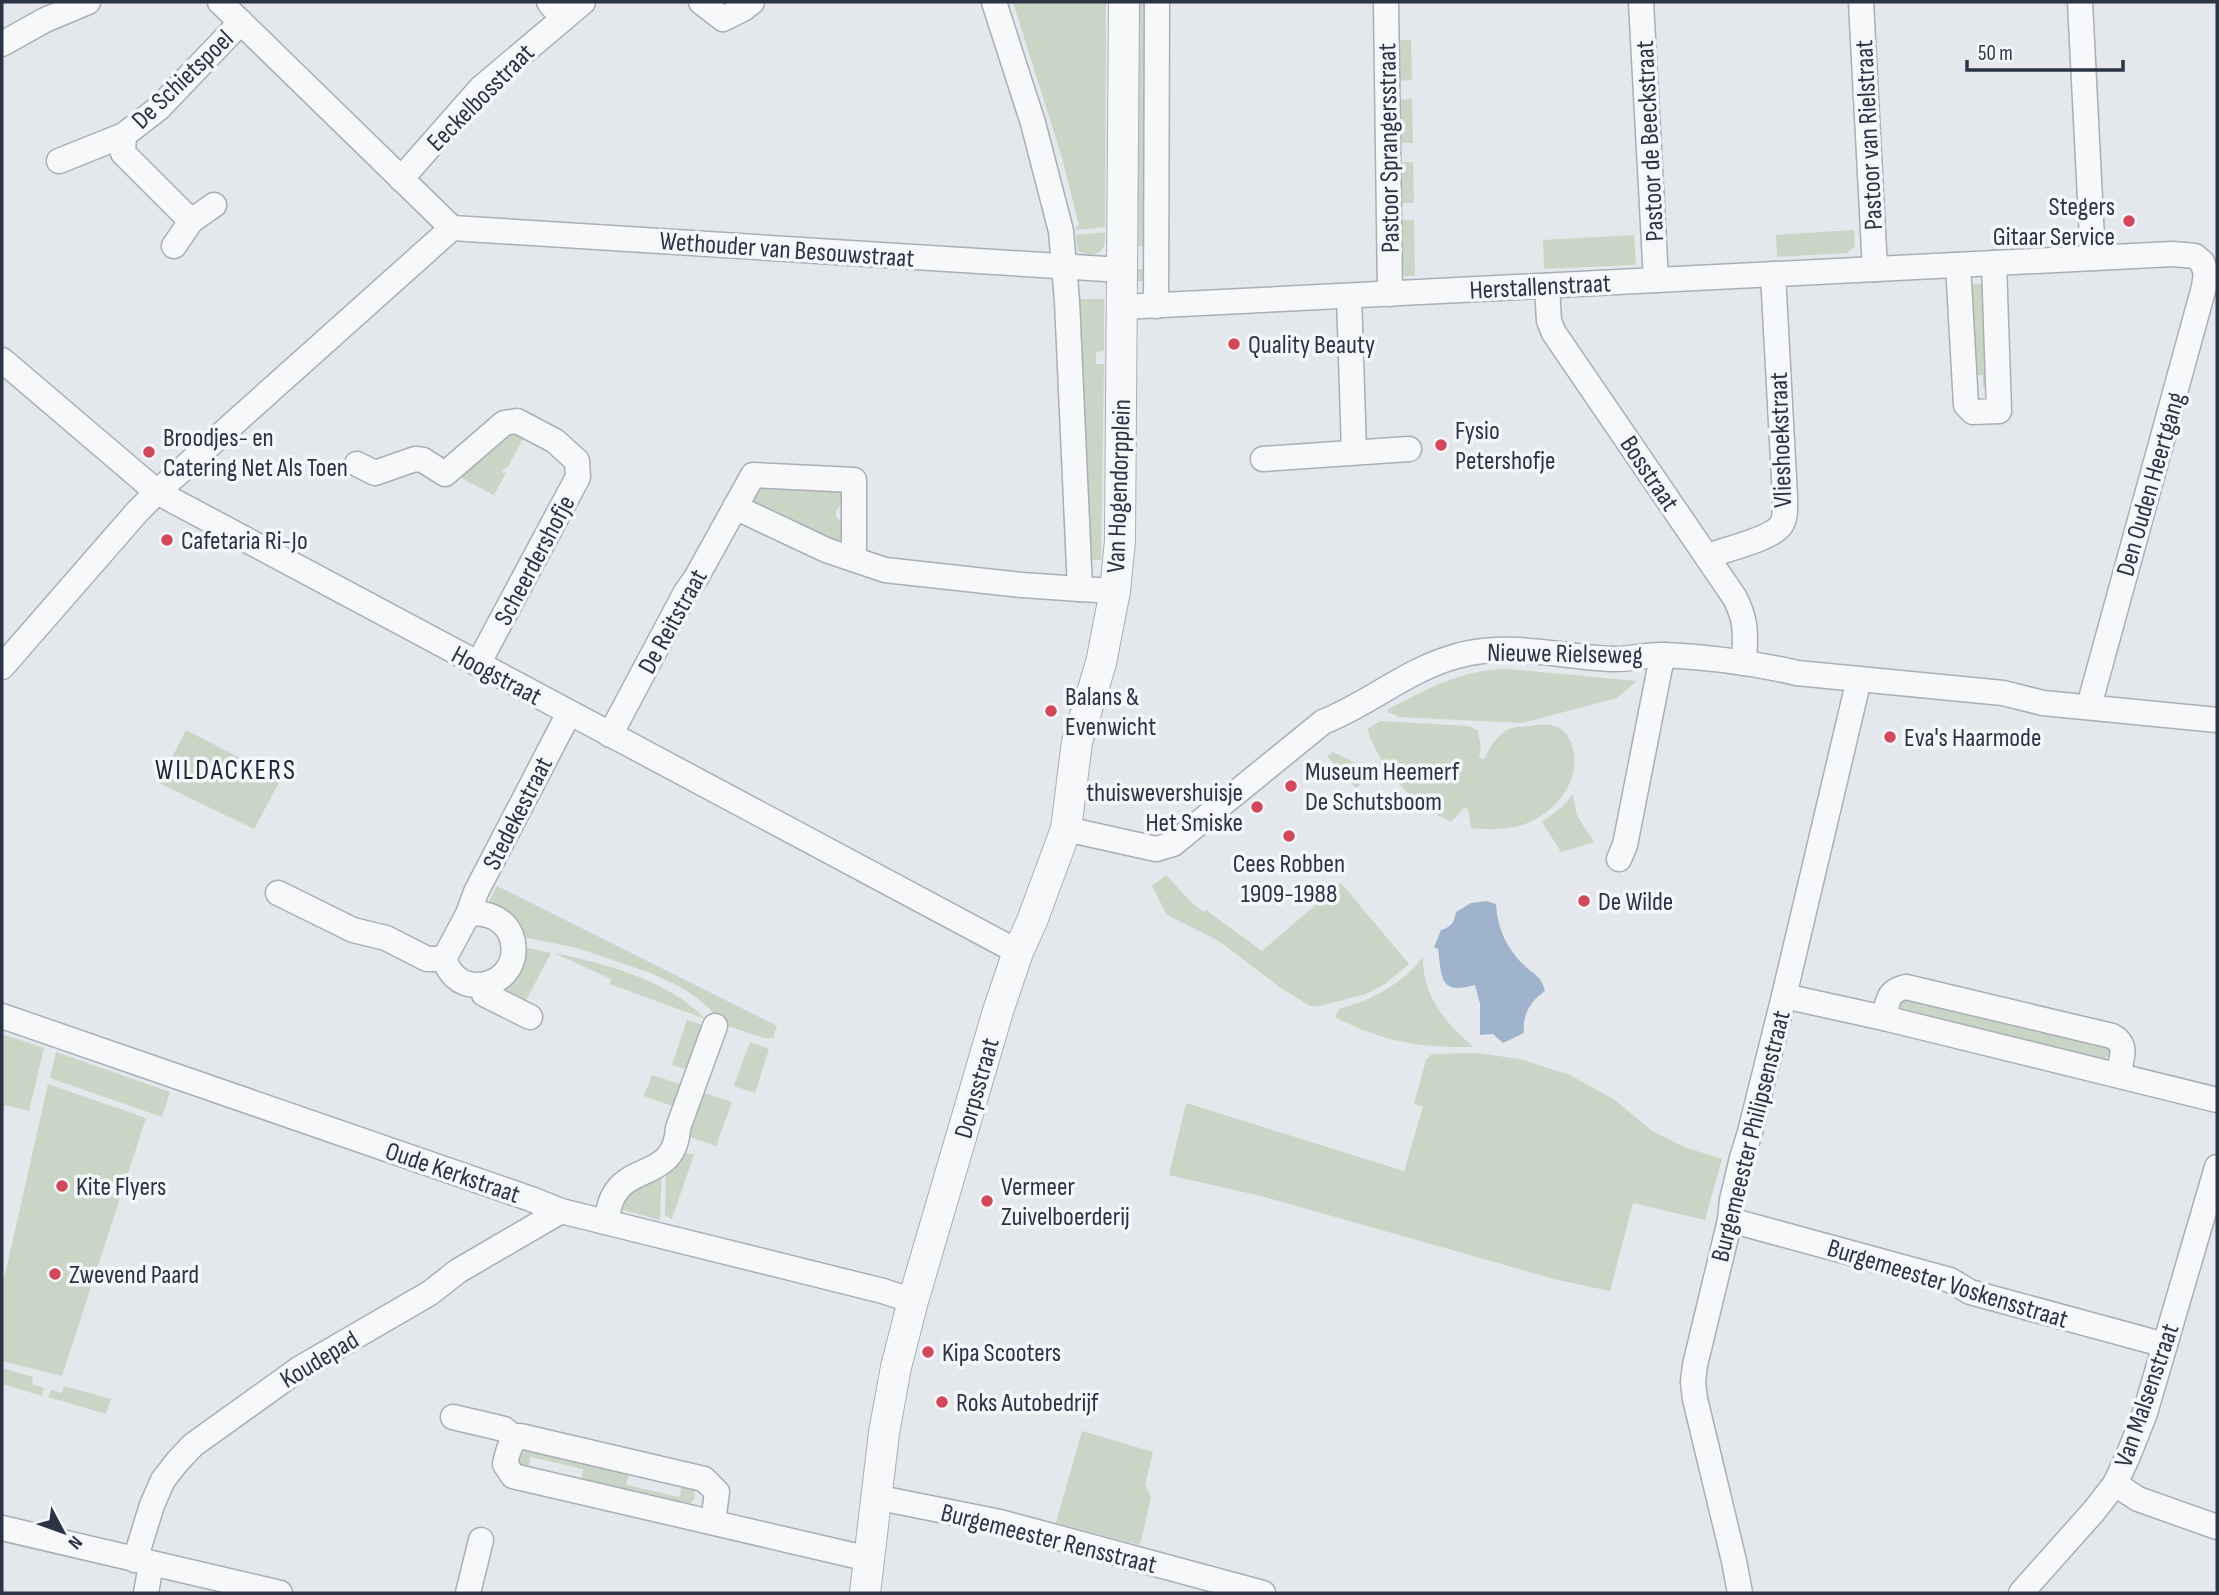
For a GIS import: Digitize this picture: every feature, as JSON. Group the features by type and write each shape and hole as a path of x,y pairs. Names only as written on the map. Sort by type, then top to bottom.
{"street":[{"path":"2,44 40,11 88,2"},
{"path":"2,667 157,492 452,228 220,2"},
{"name":"Eeckelbosstraat","path":"401,178 481,88 556,10 583,2"},
{"path":"701,2 723,19 752,2"},
{"name":"Van Hogendorpplein","path":"994,2 1033,123 1061,231 1080,589 1115,591 1120,541 1124,2"},
{"path":"1156,306 1157,2"},
{"name":"Pastoor Sprangersstraat","path":"1386,2 1390,294"},
{"name":"Pastoor de Beeckstraat","path":"1642,2 1656,280"},
{"name":"Pastoor van Rielstraat","path":"1861,2 1875,269"},
{"path":"2080,2 2093,258"},
{"name":"De Schietspoel","path":"59,161 124,135 159,108 241,22"},
{"name":"De Schietspoel","path":"124,135 123,153 191,221"},
{"path":"173,246 191,221 214,205"},
{"name":"Wethouder van Besouwstraat","path":"452,228 1122,270"},
{"name":"Herstallenstraat","path":"1122,307 2093,258 2183,254 2210,257"},
{"name":"Den Ouden Heertgang","path":"2089,706 2210,257"},
{"path":"1958,265 1966,405 1973,412 1998,411 1994,263"},
{"name":"Vlieshoekstraat","path":"1707,556 1771,533 1780,527 1784,518 1773,274"},
{"name":"Bosstraat","path":"1547,286 1549,321 1554,333 1735,598 1746,626 1744,663"},
{"path":"1349,296 1354,452"},
{"name":"Hoogstraat","path":"2,360 157,492 1018,952"},
{"name":"Scheerdershofje","path":"357,464 375,473 415,459 424,460 445,474 504,423 517,421 555,441 577,461 578,477 478,664"},
{"path":"1263,459 1409,449"},
{"name":"De Reitstraat","path":"610,735 752,475 854,480 854,559"},
{"path":"735,507 826,550 885,570 1080,589"},
{"name":"Dorpsstraat","path":"865,1593 890,1395 913,1301 998,1011 1066,829 1077,742 1101,663 1115,591"},
{"name":"Nieuwe Rielseweg","path":"1066,829 1156,849 1173,845 1311,730 1436,662 1483,650 1611,659 1665,655 1768,665 1797,673 2003,693 2043,703 2217,720"},
{"name":"Nieuwe Rielseweg","path":"1619,859 1625,845 1658,675 1665,655"},
{"name":"Burgemeester Philipsenstraat","path":"1740,1593 1695,1399 1695,1365 1730,1220 1743,1152 1751,1132 1859,679"},
{"name":"Stedekestraat","path":"444,959 569,713"},
{"path":"278,893 353,930 386,938 427,959 444,959 457,979 470,985 484,985 497,980 507,971 513,958 514,945 506,926 498,919 488,914 467,914"},
{"path":"484,985 484,993 530,1017"},
{"path":"1884,1018 1890,995 1906,986 2099,1033 2120,1040 2124,1048 2118,1075"},
{"path":"1784,996 2217,1100"},
{"name":"Oude Kerkstraat","path":"2,1016 561,1211 883,1291 913,1301"},
{"path":"606,1222 614,1195 624,1184 671,1155 715,1026"},
{"name":"Van Malsenstraat","path":"2021,1593 2115,1484 2138,1434 2217,1167"},
{"name":"Koudepad","path":"146,1593 143,1562 152,1505 163,1480 193,1445 299,1369 430,1293 458,1271 561,1211"},
{"name":"Burgemeester Voskensstraat","path":"1730,1220 1950,1280 1970,1292 2165,1345"},
{"path":"453,1417 504,1429 515,1439"},
{"path":"713,1522 716,1492 704,1479 520,1436 510,1445 505,1464 513,1476 869,1559"},
{"path":"2115,1484 2138,1499 2217,1527"},
{"name":"Burgemeester Rensstraat","path":"876,1497 1000,1522 1262,1593"},
{"path":"2,1528 280,1593"},
{"path":"468,1593 481,1540"}],"green space":[{"path":"1013,2 1106,2 1105,227 1076,230 1079,226 1062,158"},
{"path":"1135,2 1148,2 1147,281 1137,281 1138,269 1144,269 1145,246 1138,246 1138,236 1133,235"},
{"path":"1395,40 1411,40 1412,80 1396,81"},
{"path":"1412,99 1413,143 1397,143 1396,100"},
{"path":"1397,162 1413,162 1414,203 1397,203"},
{"path":"1397,220 1414,220 1415,276 1405,276 1398,270"},
{"path":"1854,230 1855,246 1847,253 1777,257 1776,235"},
{"path":"1105,232 1104,245 1099,253 1090,255 1078,251 1076,235"},
{"path":"1634,235 1634,265 1544,269 1543,240"},
{"path":"1991,283 1997,387 1983,387 1983,375 1972,376 1971,284"},
{"path":"1079,299 1104,299 1104,351 1096,352 1096,364 1104,364 1101,560 1091,560"},
{"path":"503,433 525,434 508,467 502,470 506,473 494,495 455,475"},
{"path":"826,485 843,491 846,500 836,510 836,517 849,529 845,540 837,543 752,502 757,486 819,491"},
{"path":"1508,669 1637,681 1617,698 1522,723 1397,717 1387,710 1460,676"},
{"path":"1381,721 1469,726 1478,731 1481,747 1479,758 1484,759 1495,741 1507,730 1551,725 1567,734 1573,749 1573,773 1563,795 1536,819 1505,828 1471,828 1468,809 1464,808 1451,822 1423,805 1399,784 1380,758 1367,729"},
{"path":"186,730 281,779 254,829 159,783"},
{"path":"1333,752 1373,772 1356,788 1327,756"},
{"path":"1573,794 1577,816 1594,842 1561,852 1542,822 1563,806"},
{"path":"1166,875 1193,904 1204,912 1206,910 1262,951 1341,883 1409,964 1385,984 1366,994 1310,1006 1281,988 1219,941 1167,915 1152,886"},
{"path":"497,886 777,1026 773,1038 764,1038 722,1024 709,1008 693,995 648,972 577,948 523,937 488,903"},
{"path":"519,946 551,953 524,1004 497,991"},
{"path":"554,953 614,968 655,984 674,994 705,1019 610,984 611,979"},
{"path":"1423,957 1431,996 1445,1019 1474,1047 1403,1042 1353,1026 1335,1017 1339,1009 1375,996 1396,983"},
{"path":"1903,998 2110,1048 2111,1054 2103,1061 1901,1011"},
{"path":"687,1020 706,1026 691,1071 672,1065"},
{"path":"2,1034 44,1048 29,1111 5,1105 2,1117"},
{"path":"750,1042 769,1049 755,1093 734,1086"},
{"path":"56,1052 170,1092 162,1117 50,1078"},
{"path":"1477,1053 1520,1059 1570,1075 1615,1100 1652,1131 1684,1147 1722,1159 1705,1220 1633,1203 1610,1291 1558,1280 1261,1196 1169,1175 1186,1103 1404,1171 1423,1107 1414,1104 1426,1060 1432,1054"},
{"path":"652,1075 686,1086 678,1108 644,1096"},
{"path":"48,1084 146,1118 62,1376 2,1361 2,1288"},
{"path":"699,1091 732,1102 716,1146 684,1135"},
{"path":"684,1153 694,1154 672,1219 665,1216 666,1166"},
{"path":"662,1169 660,1220 618,1209 621,1198"},
{"path":"2,1368 33,1377 32,1384 44,1388 42,1396 2,1384"},
{"path":"64,1386 111,1399 106,1414 48,1397 51,1390 62,1393"},
{"path":"1082,1431 1153,1452 1145,1485 1151,1497 1140,1545 1056,1523"},
{"path":"525,1447 630,1469 626,1485 679,1497 683,1482 694,1488 695,1498 688,1506 581,1484 583,1469 531,1457 527,1472 519,1468 516,1457"}],"water":[{"path":"1486,901 1496,904 1498,922 1508,946 1540,979 1545,991 1528,1009 1524,1033 1503,1043 1493,1034 1480,1035 1480,1004 1475,985 1455,988 1444,982 1438,949 1434,947 1441,930 1452,924 1456,912 1471,903"}],"place":[{"name":"Stegers Gitaar Service","path":"2129,221"},
{"name":"Quality Beauty","path":"1234,344"},
{"name":"Fysio Petershofje","path":"1441,445"},
{"name":"Broodjes- en Catering Net Als Toen","path":"149,452"},
{"name":"Cafetaria Ri-Jo","path":"167,540"},
{"name":"Balans & Evenwicht","path":"1051,711"},
{"name":"Eva's Haarmode","path":"1890,737"},
{"name":"Museum Heemerf De Schutsboom","path":"1291,786"},
{"name":"thuiswevershuisje Het Smiske","path":"1257,807"},
{"name":"Cees Robben 1909-1988","path":"1289,836"},
{"name":"De Wilde","path":"1584,901"},
{"name":"Kite Flyers","path":"62,1186"},
{"name":"Vermeer Zuivelboerderij","path":"987,1201"},
{"name":"Zwevend Paard","path":"55,1274"},
{"name":"Kipa Scooters","path":"928,1352"},
{"name":"Roks Autobedrijf","path":"942,1402"}],"district":[{"name":"WILDACKERS","path":"226,769"}]}
